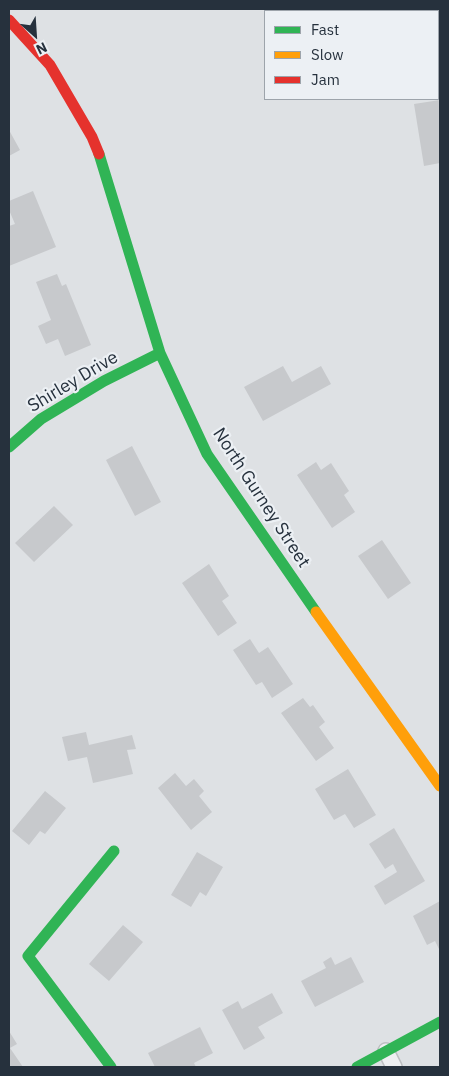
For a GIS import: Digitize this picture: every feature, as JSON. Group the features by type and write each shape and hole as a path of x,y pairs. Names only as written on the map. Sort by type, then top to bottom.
{"street":[{"name":"North Gurney Street","path":"9,20 50,65 92,137 106,174 160,353 208,454 266,541 440,786"},
{"name":"Shirley Drive","path":"9,447 41,420 104,381 160,353"},
{"path":"111,1067 28,956 114,850"},
{"path":"357,1067 440,1022"},
{"path":"386,1051 394,1067"}],"building":[{"path":"440,100 440,163 424,166 414,104"},
{"path":"9,130 20,150 9,156"},
{"path":"33,191 56,247 9,266 9,226 15,224 9,210 9,201"},
{"path":"57,274 62,286 66,284 91,345 65,356 58,339 46,344 38,326 51,320 36,282"},
{"path":"283,366 292,382 321,366 331,384 263,421 244,387"},
{"path":"132,446 161,502 135,516 106,460"},
{"path":"316,462 321,470 331,463 349,491 344,495 355,512 332,528 297,475"},
{"path":"54,506 73,525 34,562 15,543"},
{"path":"382,540 411,583 388,599 358,556"},
{"path":"209,564 229,596 222,601 237,623 218,636 182,583"},
{"path":"250,639 259,653 268,647 293,684 272,698 262,682 256,685 233,650"},
{"path":"303,698 310,707 313,705 325,722 319,727 334,748 316,761 281,713"},
{"path":"86,732 89,745 132,735 136,749 127,750 133,774 93,783 87,757 68,761 62,737"},
{"path":"348,769 376,815 354,828 345,814 334,820 315,789"},
{"path":"175,773 186,786 194,779 204,791 199,796 212,812 191,830 158,788"},
{"path":"45,791 66,808 45,834 40,831 29,845 12,831"},
{"path":"394,828 425,881 385,905 374,886 397,872 393,864 385,869 369,844"},
{"path":"197,852 223,867 206,896 200,892 191,907 171,895"},
{"path":"440,901 440,951 435,941 427,945 413,916"},
{"path":"123,925 143,942 109,981 89,964"},
{"path":"331,957 335,965 351,957 364,982 315,1007 301,981 326,968 323,962"},
{"path":"272,993 283,1013 258,1027 265,1038 244,1050 222,1010 238,1001 242,1009"},
{"path":"200,1027 213,1053 194,1063 196,1067 155,1067 148,1053"},
{"path":"9,1031 17,1044 10,1048 23,1067 9,1067"}],"traffic: fast":[{"path":"99,154 160,353 207,454 316,612"},
{"path":"9,447 41,419 104,381 160,353"},
{"path":"111,1067 28,956 114,851"},
{"path":"357,1067 440,1022"}],"traffic: slow":[{"path":"316,612 440,786"}],"traffic: jam":[{"path":"9,20 50,65 92,137 99,154"}]}
